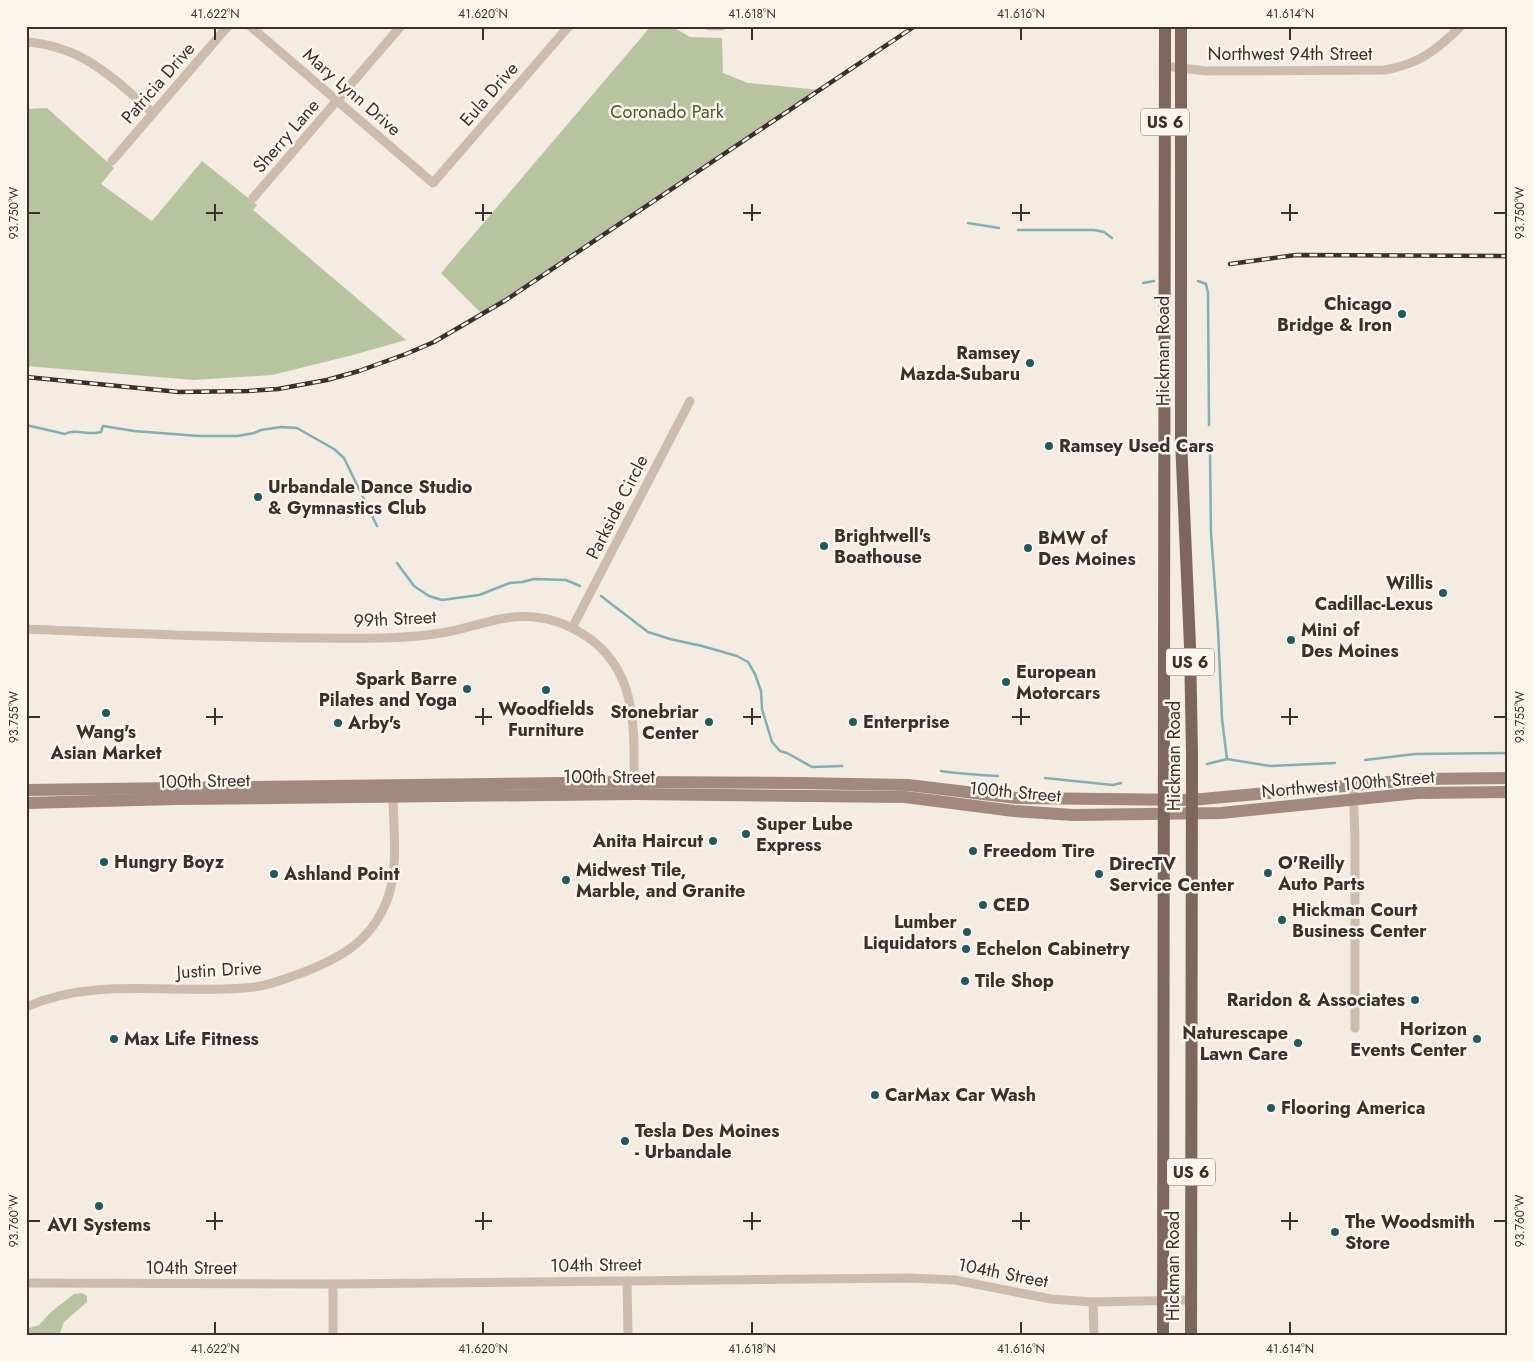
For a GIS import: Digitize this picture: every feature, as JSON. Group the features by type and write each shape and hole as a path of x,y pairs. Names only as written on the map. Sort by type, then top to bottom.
{"main road":[{"name":"Hickman Road","path":"1163,1336 1165,26"},
{"name":"Hickman Road","path":"1181,26 1182,440 1190,646 1191,1336"},
{"name":"Northwest 100th Street","path":"1191,800 1422,779 1508,778"},
{"name":"100th Street","path":"26,790 393,790 908,785 1017,798 1191,800"},
{"name":"100th Street","path":"634,788 905,797 1014,811 1073,815 1191,814"},
{"name":"100th Street","path":"26,803 393,790"},
{"name":"Northwest 100th Street","path":"1191,814 1221,813 1417,794 1508,792"}],"street":[{"name":"Patricia Drive","path":"112,161 228,26"},
{"name":"Mary Lynn Drive","path":"250,26 433,183"},
{"name":"Sherry Lane","path":"253,198 401,26"},
{"name":"Eula Drive","path":"433,183 569,26"},
{"path":"710,26 721,26"},
{"name":"Northwest 94th Street","path":"1165,66 1206,71 1385,70 1401,67 1426,56 1440,46 1461,26"},
{"path":"26,42 58,47 87,59 153,113"},
{"name":"Parkside Circle","path":"572,628 690,401"},
{"name":"99th Street","path":"26,629 226,638 394,637 442,633 499,619 529,616 544,618 572,628 588,637 609,658 624,682 633,716 634,788"},
{"path":"1352,785 1354,800 1355,1028"},
{"name":"Justin Drive","path":"26,1007 82,991 256,987 283,980 336,959 350,950 366,935 379,917 385,904 393,875 393,790"},
{"name":"104th Street","path":"26,1283 333,1284 918,1278 955,1280 1051,1299 1093,1302 1191,1300"},
{"path":"627,1281 628,1336"},
{"path":"333,1284 333,1336"},
{"path":"1093,1302 1094,1336"}],"green space":[{"name":"Coronado Park","path":"651,26 671,26 690,37 722,38 723,73 748,83 820,90 482,314 441,273"},
{"path":"47,108 114,168 101,184 152,221 202,161 257,205 253,210 406,340 272,375 194,380 26,366 26,109"},
{"path":"82,1293 87,1296 87,1302 64,1322 59,1336 26,1336 26,1329 39,1325 51,1312 74,1294"}],"waterway":[{"path":"968,223 999,228"},
{"path":"1018,230 1094,230 1104,232 1112,238"},
{"path":"1143,283 1154,281"},
{"path":"1198,281 1206,284 1208,293 1209,425"},
{"path":"26,425 65,434 69,432 101,432 103,426 134,431 199,436 238,436 281,427 297,428 334,449 344,458 377,526"},
{"path":"1210,453 1211,533 1222,719 1227,759"},
{"path":"397,563 414,586 429,596 442,600 479,595 510,583 534,579 566,580 580,586"},
{"path":"601,596 648,632 737,656 748,662 761,691 762,709 772,742 780,751 812,767 842,766"},
{"path":"1365,760 1415,754 1508,753"},
{"path":"1207,764 1227,759 1270,766 1335,763"},
{"path":"941,771 998,776"},
{"path":"1045,778 1113,785 1121,783"}],"railway":[{"path":"26,377 179,392 248,391 278,389 327,380 406,354 434,342 506,300 915,26"},
{"path":"1230,264 1296,255 1508,256"}],"place":[{"name":"Chicago Bridge & Iron","path":"1402,314"},
{"name":"Ramsey Mazda-Subaru","path":"1030,363"},
{"name":"Ramsey Used Cars","path":"1049,446"},
{"name":"Urbandale Dance Studio & Gymnastics Club","path":"258,497"},
{"name":"Brightwell's Boathouse","path":"824,546"},
{"name":"BMW of Des Moines","path":"1028,548"},
{"name":"Willis Cadillac-Lexus","path":"1443,593"},
{"name":"Mini of Des Moines","path":"1291,640"},
{"name":"European Motorcars","path":"1006,682"},
{"name":"Spark Barre Pilates and Yoga","path":"467,689"},
{"name":"Woodfields Furniture","path":"546,690"},
{"name":"Wang's Asian Market","path":"106,713"},
{"name":"Stonebriar Center","path":"709,722"},
{"name":"Enterprise","path":"853,722"},
{"name":"Arby's","path":"338,723"},
{"name":"Super Lube Express","path":"746,834"},
{"name":"Anita Haircut","path":"713,841"},
{"name":"Freedom Tire","path":"973,851"},
{"name":"Hungry Boyz","path":"104,862"},
{"name":"O'Reilly Auto Parts","path":"1268,873"},
{"name":"Ashland Point","path":"274,874"},
{"name":"DirecTV Service Center","path":"1099,874"},
{"name":"Midwest Tile, Marble, and Granite","path":"566,880"},
{"name":"CED","path":"983,905"},
{"name":"Hickman Court Business Center","path":"1282,920"},
{"name":"Lumber Liquidators","path":"967,932"},
{"name":"Echelon Cabinetry","path":"966,949"},
{"name":"Tile Shop","path":"965,981"},
{"name":"Raridon & Associates","path":"1415,1000"},
{"name":"Max Life Fitness","path":"114,1039"},
{"name":"Horizon Events Center","path":"1477,1039"},
{"name":"Naturescape Lawn Care","path":"1298,1043"},
{"name":"CarMax Car Wash","path":"875,1095"},
{"name":"Flooring America","path":"1271,1108"},
{"name":"Tesla Des Moines - Urbandale","path":"625,1141"},
{"name":"AVI Systems","path":"99,1206"},
{"name":"The Woodsmith Store","path":"1335,1232"}]}
